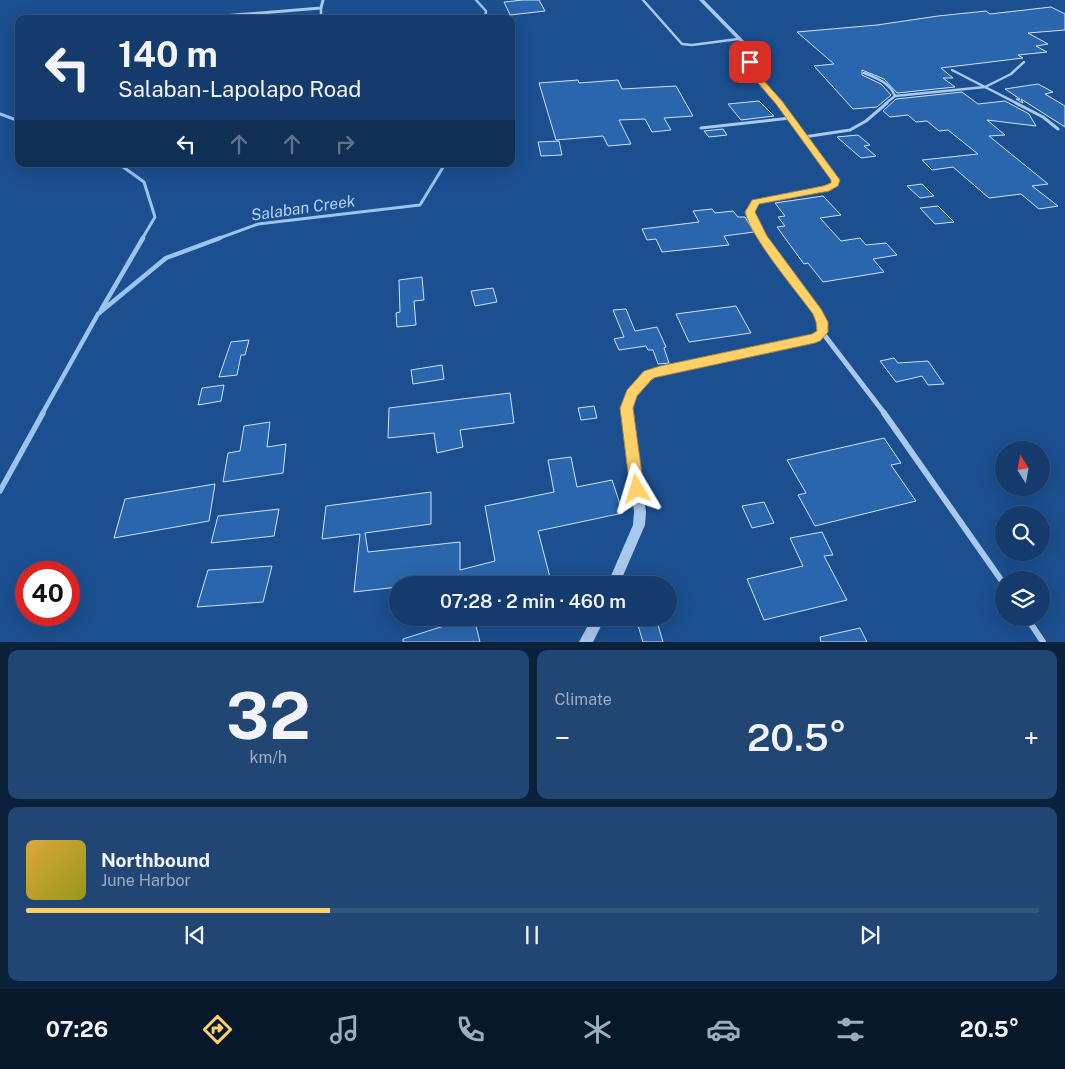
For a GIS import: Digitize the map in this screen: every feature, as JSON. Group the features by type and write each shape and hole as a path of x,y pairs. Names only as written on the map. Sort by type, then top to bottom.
{"street":[{"path":"235,15 321,8 323,0"},
{"path":"702,0 748,52 754,75 779,102 834,175 835,184 826,189 756,202 750,212 752,219 763,238 817,312 822,322 822,332 898,432 995,571"},
{"path":"617,576 639,525 640,512 627,408 631,394 638,384 649,375 660,371 815,338 822,332"},
{"path":"585,642 594,626"},
{"path":"1032,626 1043,642"}],"lane":[{"path":"643,0 682,44 738,39"},
{"path":"321,8 321,15"},
{"path":"804,137 850,130 866,121 895,96 985,87 1002,77 1016,72 1024,62"},
{"path":"952,70 1043,117 1058,129"},
{"path":"864,73 879,79 893,90 895,96"},
{"path":"701,128 790,118"}],"building":[{"path":"539,0 545,11 510,15 504,2"},
{"path":"1051,7 1065,14 1065,30 1028,33 1048,44 1036,46 1047,52 1018,55 1023,58 941,68 953,78 943,78 955,87 897,93 884,79 862,70 862,75 881,84 891,95 877,107 853,109 814,66 834,64 797,32 877,25 986,11 990,14"},
{"path":"578,80 579,83 618,80 622,89 676,86 693,116 664,118 671,130 652,132 645,119 619,120 631,144 608,146 603,136 556,140 539,83"},
{"path":"1038,84 1053,92 1045,94 1065,106 1065,127 1021,99 1023,103 1016,99 1020,99 1005,89"},
{"path":"962,92 978,104 1005,101 1029,114 1036,126 987,120 1005,135 989,136 1048,184 1032,186 1058,206 1039,209 1021,194 989,198 953,167 932,170 922,160 978,154 948,130 939,131 927,121 916,122 908,115 890,117 883,111 896,99"},
{"path":"759,101 774,116 741,120 728,104"},
{"path":"723,129 727,135 709,137 704,131"},
{"path":"858,135 870,145 864,146 876,156 861,158 837,137"},
{"path":"559,141 562,155 541,156 538,142"},
{"path":"922,184 934,196 920,198 907,186"},
{"path":"823,196 841,215 820,218 841,241 860,238 866,245 886,243 897,255 873,259 884,272 823,282 808,263 804,264 777,227 785,226 778,217 785,216 775,203"},
{"path":"938,206 954,222 935,224 920,208"},
{"path":"712,209 715,213 733,211 738,217 745,217 754,232 724,236 729,245 662,252 656,239 647,240 642,229 699,222 693,211"},
{"path":"422,277 424,300 414,301 416,325 397,327 396,313 400,312 399,280"},
{"path":"493,288 497,302 475,306 471,291"},
{"path":"736,306 751,333 689,342 676,314"},
{"path":"626,309 635,331 657,327 666,347 664,348 669,363 658,364 653,350 648,350 646,346 619,350 614,339 624,337 613,310"},
{"path":"249,340 245,355 241,355 237,375 219,377 231,342"},
{"path":"894,358 898,363 928,361 944,384 928,385 922,376 896,382 880,361"},
{"path":"442,365 444,379 413,384 411,370"},
{"path":"224,385 221,401 198,405 202,388"},
{"path":"510,393 514,423 460,430 463,447 437,453 434,433 388,438 389,408"},
{"path":"594,406 597,418 581,420 578,408"},
{"path":"270,422 267,447 286,444 283,473 223,482 228,453 240,451 244,426"},
{"path":"884,438 901,463 891,465 916,501 815,526 798,495 806,493 787,460"},
{"path":"571,457 577,487 612,480 623,513 538,531 550,576 389,576 389,588 354,592 360,534 322,539 326,506 431,492 431,524 365,533 368,552 460,542 460,570 495,561 485,506 554,492 548,460"},
{"path":"215,484 209,521 114,538 125,499"},
{"path":"764,502 774,523 752,528 742,506"},
{"path":"279,509 274,536 211,543 218,516"},
{"path":"822,532 833,555 824,556 847,600 764,620 747,579 803,566 790,538"},
{"path":"272,566 263,602 197,607 208,570"},
{"path":"444,626 476,626 480,642 403,642 403,639"},
{"path":"638,626 658,626 663,642 643,642"},
{"path":"860,628 867,642 821,642 820,637"}],"waterway":[{"name":"Salaban Creek","path":"476,0 486,11 486,15"},
{"path":"0,114 15,120"},
{"path":"123,167 144,182 155,217 142,239"},
{"name":"Salaban Creek","path":"217,239 258,224 420,205 443,167"},
{"path":"101,310 143,238"},
{"name":"Salaban Creek","path":"42,414 98,314 166,258 220,238"},
{"name":"Salaban Creek","path":"0,491 43,413"}],"route":[{"path":"637,489 627,408 631,394 638,384 649,375 660,371 815,338 822,332 822,322 817,312 763,238 750,212 756,202 768,198 826,189 835,184 836,180 779,102 754,75 750,62"}]}
